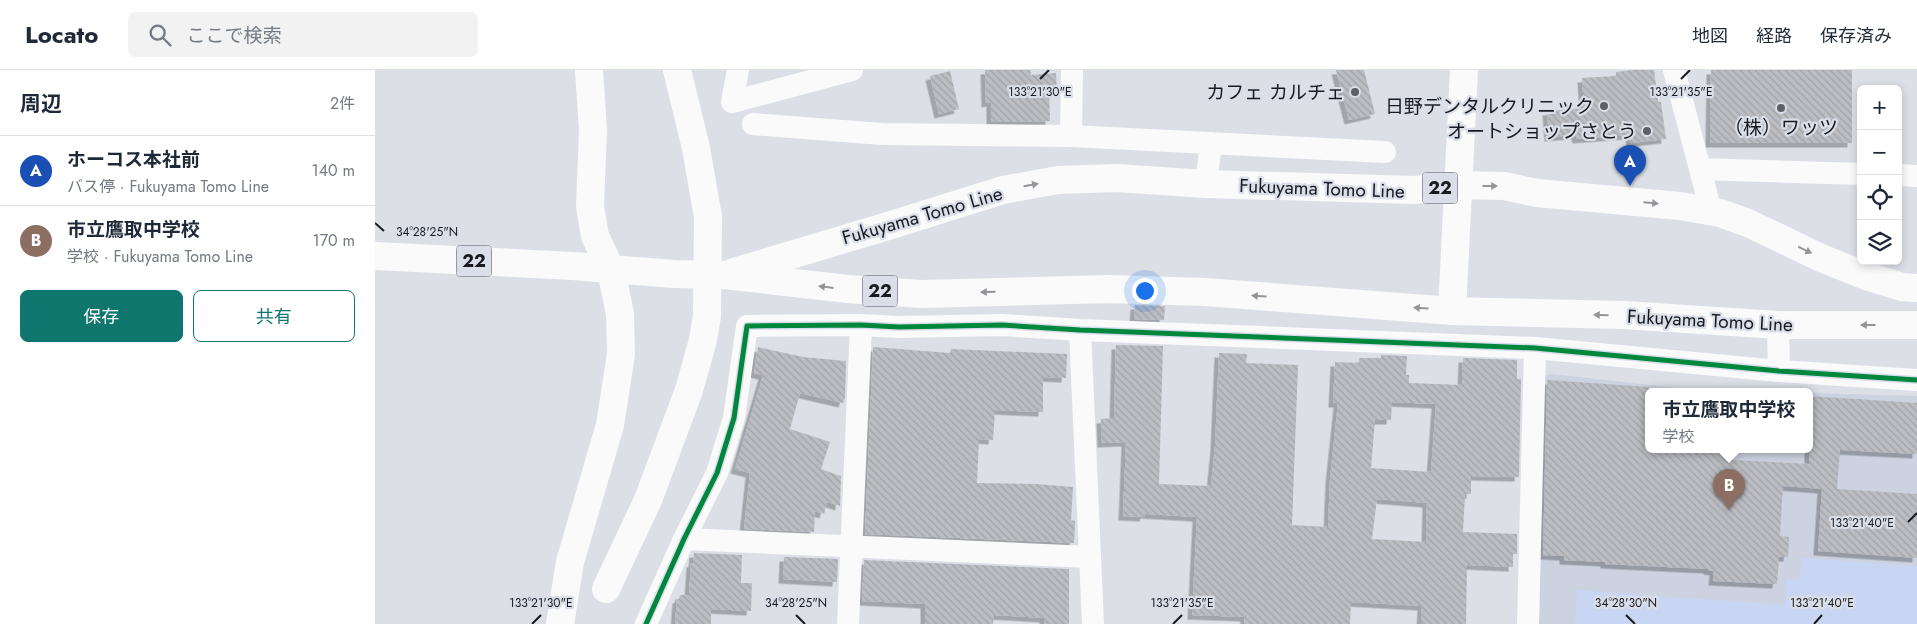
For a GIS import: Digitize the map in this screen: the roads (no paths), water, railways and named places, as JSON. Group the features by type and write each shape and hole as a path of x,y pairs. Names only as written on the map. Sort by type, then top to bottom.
{"main road":[{"path":"560,624 570,562 610,425 621,354 620,314 611,270 595,236 590,206 593,130 589,70"},
{"path":"606,589 648,500 682,408 703,340 707,316 708,217 695,148 677,70"},
{"path":"1452,311 1465,70"},
{"name":"Fukuyama Tomo Line","path":"724,275 1003,190 1057,180 1116,178 1206,184 1413,190 1460,186 1504,186 1537,193 1681,206 1720,213 1749,222 1821,258 1866,276 1917,288"},
{"name":"Fukuyama Tomo Line","path":"375,256 573,266 673,274 724,275 848,290 921,294 1109,289 1205,292 1452,311 1623,316 1778,325 1917,325"}],"street":[{"path":"738,70 732,102 851,70"},
{"path":"1071,136 1072,70"},
{"path":"1674,70 1711,211"},
{"path":"753,124 883,134 1071,136 1385,152"},
{"path":"1206,184 1211,143"},
{"path":"1700,169 1857,174"},
{"path":"1902,175 1917,176"},
{"path":"646,624 684,539 717,473 734,418 747,326 861,325 899,327 1002,325 1080,330 1535,348 1779,371 1917,380"},
{"path":"848,624 861,325"},
{"path":"1778,325 1779,371"},
{"path":"1080,330 1093,624"},
{"path":"1529,624 1535,348"},
{"path":"684,539 1090,557"}],"place":[{"name":"カフェ カルチェ","path":"1355,92"},
{"name":"日野デンタルクリニック","path":"1604,106"},
{"name":"（株）ワッツ","path":"1781,108"},
{"name":"オートショップさとう","path":"1647,131"},
{"name":"ホーコス本社前","path":"1630,186"},
{"name":"市立鷹取中学校","path":"1729,510"}]}
